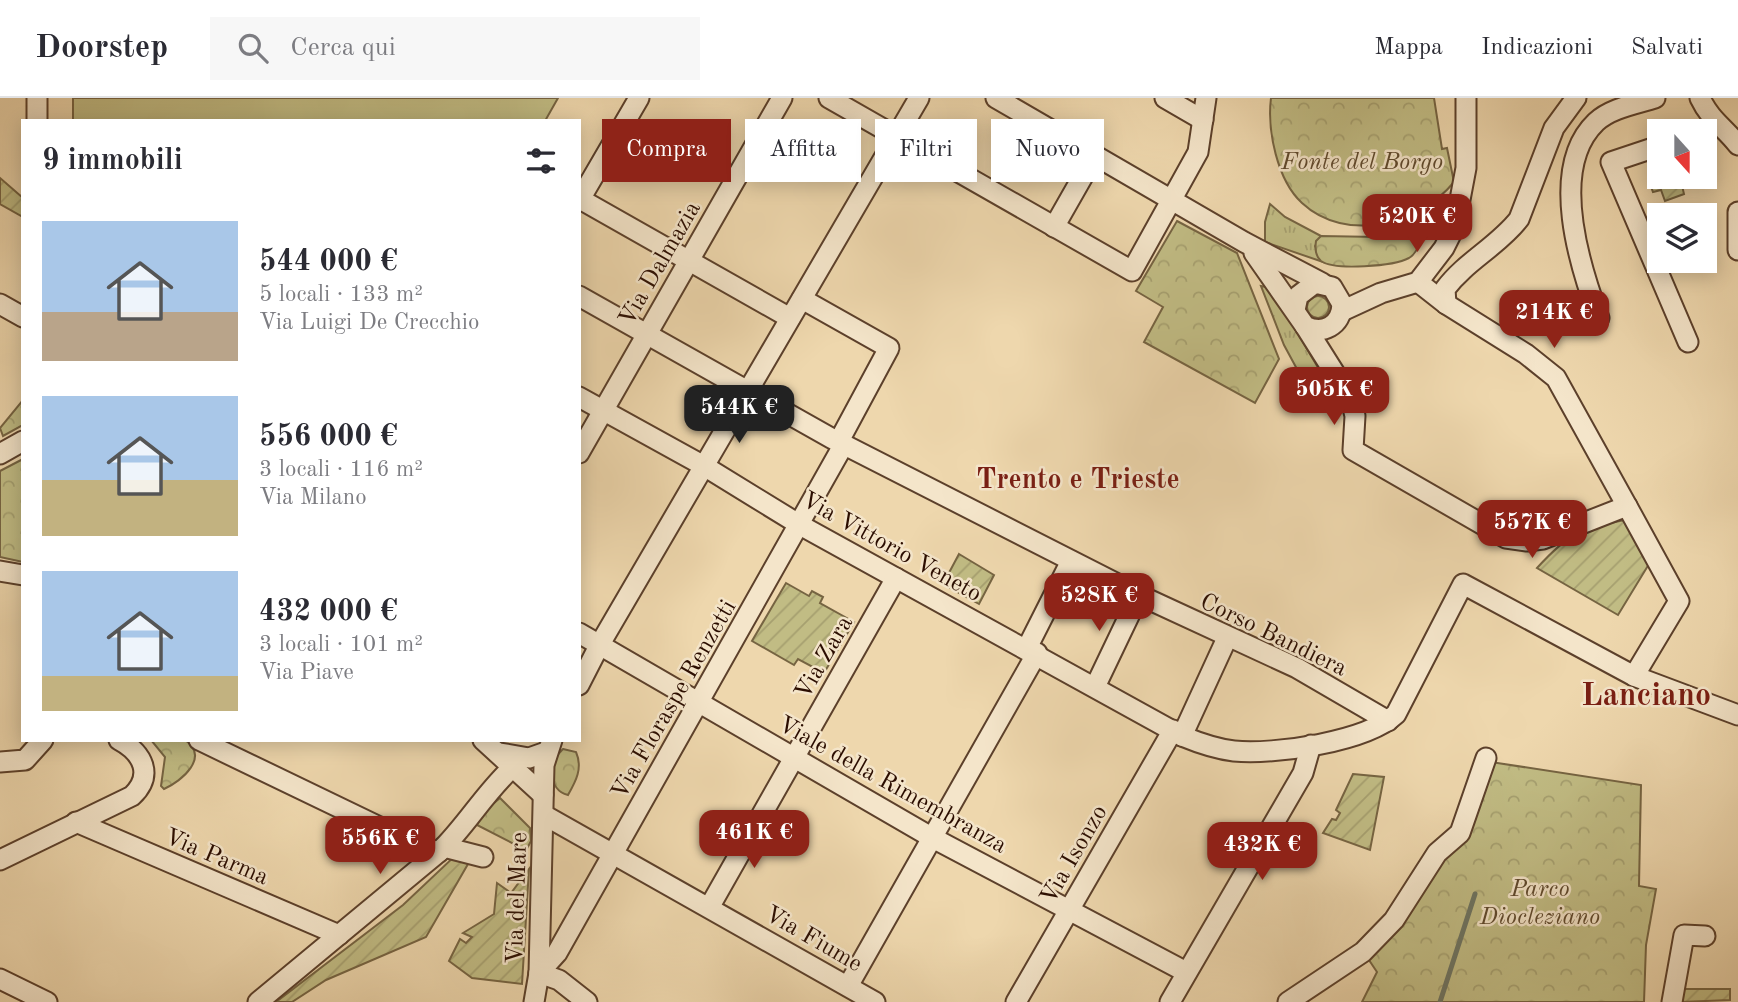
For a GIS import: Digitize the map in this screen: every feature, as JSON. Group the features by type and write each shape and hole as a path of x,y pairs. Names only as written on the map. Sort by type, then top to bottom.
{"street":[{"path":"37,98 37,119"},
{"path":"581,198 639,98"},
{"name":"Via Dalmazia","path":"581,450 782,98"},
{"path":"829,98 875,124"},
{"path":"907,119 919,98"},
{"path":"996,98 1032,119"},
{"path":"1165,98 1203,120"},
{"path":"976,182 1132,271 1198,152 1206,98"},
{"path":"1300,318 1312,329 1327,329 1334,325 1342,311 1381,293 1418,282 1444,248 1455,226 1466,168 1466,98"},
{"path":"1446,304 1445,289 1450,282 1469,262 1511,230 1519,219 1554,128 1576,98"},
{"path":"1599,318 1578,261 1571,197 1573,174 1580,147 1595,123 1613,111 1656,98"},
{"path":"1700,98 1708,119"},
{"path":"1717,131 1728,132 1738,145"},
{"path":"1647,150 1611,162 1688,342"},
{"path":"1104,160 1244,242 1327,285 1340,298 1342,311"},
{"path":"1573,174 1592,169"},
{"path":"581,681 600,644 875,175"},
{"path":"1054,227 1080,182"},
{"path":"581,201 790,318"},
{"path":"1738,212 1738,250"},
{"path":"1244,242 1263,262 1351,399 1355,416 1353,450 1506,538 1527,541 1543,539 1627,506"},
{"path":"1418,282 1446,304 1526,354 1556,378 1627,506 1679,601 1634,676"},
{"path":"1300,318 1302,290 1327,285 1381,293"},
{"name":"Corso Bandiera","path":"581,297 747,392 842,442 1139,595 1227,638 1297,668 1388,721"},
{"name":"Via Floraspe Renzetti","path":"539,973 557,953 800,525 888,348 802,299"},
{"path":"0,304 21,316"},
{"name":"Via Vittorio Veneto","path":"581,398 704,466 800,525 1032,650 1177,733 1206,746 1259,752 1311,745 1371,731 1388,721"},
{"path":"0,454 21,442"},
{"path":"848,986 1032,650 1071,561"},
{"path":"0,571 21,575"},
{"name":"Via Zara","path":"709,906 897,578"},
{"path":"1388,721 1395,714 1463,584 1634,676 1738,715"},
{"path":"1095,687 1139,595"},
{"name":"Viale della Rimembranza","path":"581,634 931,837 1186,972"},
{"name":"Via Isonzo","path":"1016,1002 1069,908 1177,733 1227,638"},
{"name":"Corso Bandiera","path":"1343,737 1354,717 1355,702"},
{"path":"0,762 25,760 41,742"},
{"path":"0,860 132,796 144,781 143,762 139,753 122,742"},
{"path":"203,742 419,846 483,857"},
{"name":"Via Fiume","path":"484,742 507,760 543,805 614,853 875,1002"},
{"path":"1170,1002 1303,773 1311,745"},
{"path":"258,1002 442,850 465,827 496,782 507,760 528,758 549,746"},
{"name":"Via del Mare","path":"534,1002 539,973 543,805 549,746"},
{"path":"1288,1002 1363,952 1394,920 1437,853 1460,833 1486,758"},
{"name":"Via Parma","path":"76,822 339,935"},
{"path":"1672,1002 1684,935 1705,936"},
{"path":"539,973 559,980 587,1002"},
{"path":"0,979 47,1002"}],"green space":[{"path":"73,98 558,98 546,119 73,119"},
{"name":"Fonte del Borgo","path":"1271,98 1434,98 1442,149 1447,148 1454,182 1440,197 1422,209 1382,224 1340,223 1320,216 1293,193 1280,168 1272,139"},
{"path":"0,178 21,196 21,216 0,204"},
{"path":"1652,189 1683,189 1684,194 1665,201 1661,190 1653,192"},
{"path":"1270,204 1285,217 1321,236 1315,246 1323,262 1265,242 1265,222"},
{"path":"1177,221 1237,253 1279,359 1255,403 1144,342 1163,307 1136,291"},
{"path":"1406,233 1413,235 1419,245 1414,254 1401,261 1339,266 1321,261 1316,252 1316,241 1321,236 1379,237"},
{"path":"1261,286 1271,288 1323,376 1311,395 1284,345"},
{"path":"1318,296 1326,299 1329,307 1326,315 1318,318 1310,315 1307,307 1310,299"},
{"path":"21,402 21,426 3,436 0,428"},
{"path":"21,460 21,562 0,557 0,471"},
{"path":"1625,520 1649,564 1618,615 1537,568 1576,534 1596,526"},
{"path":"959,554 994,575 979,604 943,584"},
{"path":"786,583 809,596 812,591 823,597 820,603 854,622 824,673 798,659 794,665 752,641"},
{"path":"153,742 187,742 195,754 191,768 164,789 161,786 165,757"},
{"path":"563,749 576,752 579,764 576,779 568,795 556,787 552,775 555,761"},
{"name":"Parco Diocleziano","path":"1491,762 1641,785 1639,886 1656,889 1646,945 1644,1002 1362,1002 1377,972 1367,957 1397,924"},
{"path":"1353,774 1384,777 1370,850 1323,833 1332,819 1336,820 1340,813 1336,810"},
{"path":"500,798 530,828 531,841 524,854 514,844 477,825 482,813"},
{"path":"458,853 472,857 426,937 326,980 292,1002 276,1002 403,905"},
{"path":"529,869 522,984 472,978 449,961 460,939 466,943 472,937 463,933 494,914 497,883 511,893"},
{"path":"1682,989 1730,989 1730,1000 1681,1002"}],"waterway":[{"path":"1440,1002 1475,894"}],"district":[{"name":"Trento e Trieste","path":"1078,478"},
{"name":"Lanciano","path":"1646,694"}]}
